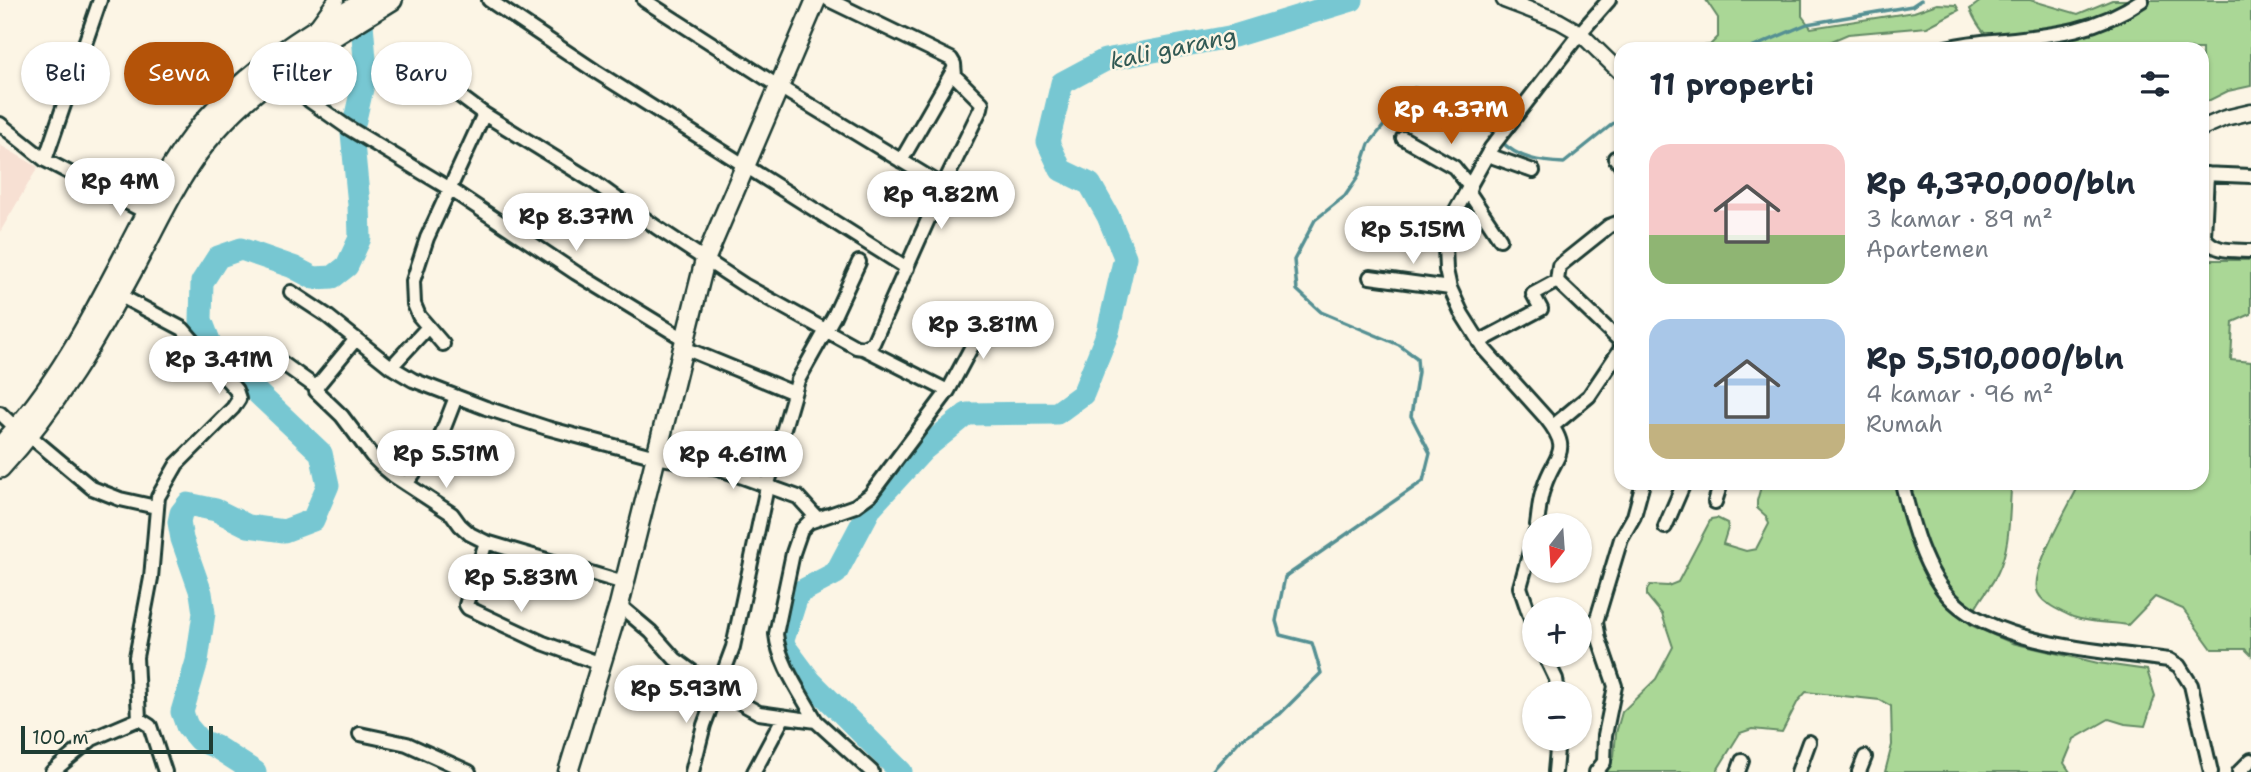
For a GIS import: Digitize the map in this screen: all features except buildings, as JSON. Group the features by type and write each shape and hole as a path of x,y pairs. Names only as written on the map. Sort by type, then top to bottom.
{"highway":[{"path":"326,42 392,0"},
{"path":"0,468 24,433 75,346 178,158 208,117 264,66 315,30 362,3"},
{"path":"0,447 24,433 76,372 179,180 200,149 248,100"}],"main road":[{"path":"571,771 619,605 705,261 816,0"}],"street":[{"path":"45,160 100,0"},
{"path":"315,30 336,0"},
{"path":"489,0 595,71 907,268"},
{"path":"644,0 778,86 943,186"},
{"path":"829,0 951,59 955,76 981,101 981,108 873,343 863,348"},
{"path":"1504,0 1559,21 1580,33 1614,66"},
{"path":"1538,513 1544,484 1561,450 1553,426 1479,342 1462,314 1450,288 1445,245 1448,228 1489,151 1580,33 1609,0"},
{"path":"1983,42 2065,34 2107,21 2142,0"},
{"path":"901,161 954,69"},
{"path":"317,105 370,142 450,189 683,343 794,393"},
{"path":"472,105 594,182 705,261 825,331 948,391"},
{"path":"2209,125 2251,112"},
{"path":"443,344 427,328 414,304 412,281 427,238 484,114"},
{"path":"0,124 45,160 147,213"},
{"path":"1404,138 1454,167 1500,239"},
{"path":"1489,151 1533,171"},
{"path":"2209,174 2251,176"},
{"path":"1557,281 1559,267 1614,224"},
{"path":"2209,245 2216,249 2251,251"},
{"path":"692,772 704,725 733,647 767,487 794,393 802,369 825,331 859,262"},
{"path":"1370,277 1450,288"},
{"path":"1479,342 1541,309 1533,294 1557,281"},
{"path":"1557,281 1614,335"},
{"path":"291,292 391,367 413,380 547,428 656,457 718,468 798,497 817,518"},
{"path":"119,295 183,329 236,390 239,399 177,464 161,488 156,507 151,578 135,666 139,719"},
{"path":"872,772 816,721 777,642 776,634 793,553 801,530 817,518 855,506 870,495 948,391 988,316"},
{"path":"391,367 427,328"},
{"path":"317,388 356,339"},
{"path":"224,376 258,350 264,350 317,388 318,394 342,415 372,456 406,484 452,514 470,534 486,542 624,583"},
{"path":"1553,426 1589,396 1614,359"},
{"path":"406,484 440,438 456,397"},
{"path":"0,413 92,488 120,499 156,507"},
{"path":"1595,772 1604,762 1605,735 1615,686 1596,622 1621,539 1634,516 1641,490"},
{"path":"1665,527 1681,490"},
{"path":"1715,502 1719,490"},
{"path":"1904,490 1918,542 1936,578 1952,601 1976,617 2008,632 2050,643 2169,660 2179,666 2191,685 2211,772"},
{"path":"486,542 466,606 543,643 601,664"},
{"path":"1522,580 1520,587 1523,597"},
{"path":"619,605 651,632 676,659 716,689 759,713 816,721"},
{"path":"754,772 783,718"},
{"path":"52,772 92,739 139,719"},
{"path":"139,719 150,726 165,772"},
{"path":"360,734 407,744 470,772"},
{"path":"1798,772 1809,743"},
{"path":"1555,772 1557,751"},
{"path":"1859,772 1865,757"},
{"path":"2239,772 2251,760"}],"shaded area":[{"path":"0,145 38,167 0,232"}],"green space":[{"path":"1706,0 1802,0 1802,16 1811,28 1914,12 1937,4 1956,5 1959,10 1927,27 1848,34 1829,42 1713,42 1718,37 1718,18"},
{"path":"1982,0 2030,0 2078,14 2112,0 2251,0 2251,86 2228,91 2209,100 2209,42 1996,42 1980,28 1970,9"},
{"path":"2209,260 2251,260 2251,314 2233,322 2231,360 2251,362 2251,655 2245,649 2212,649 2183,609 2155,597 2128,625 2079,619 2048,604 2040,597 2037,583 2044,555 2076,490 2209,490"},
{"path":"1760,490 2011,490 2005,553 1998,572 1978,603 1970,625 2012,643 2098,663 2147,670 2155,696 2145,726 2109,719 2074,739 2064,763 2070,772 1885,772 1892,745 1891,706 1880,700 1806,692 1798,701 1782,732 1752,729 1740,733 1716,772 1605,772 1614,757 1616,733 1622,712 1656,679 1673,647 1662,614 1647,596 1647,590 1650,585 1668,586 1678,582 1711,519 1717,518 1727,523 1723,544 1746,551 1756,549 1769,524 1766,516 1757,508"}],"waterway":[{"path":"255,772 216,747 199,740 187,726 182,712 197,661 204,613 201,593 182,539 179,522 181,513 188,504 216,510 248,526 284,531 313,520 328,485 321,453 213,351 201,320 202,282 218,257 241,249 293,267 314,278 333,277 347,266 360,238 352,133 366,71 360,0"},
{"name":"kali garang","path":"901,772 811,682 782,643 798,593 836,573 871,507 924,449 967,414 1057,413 1083,394 1108,332 1125,257 1108,216 1090,184 1061,170 1048,142 1062,83 1105,60 1234,36 1352,0"},
{"path":"1765,42 1807,24 1912,6 1921,0"},
{"path":"1211,772 1240,740 1280,714 1321,673 1312,643 1280,635 1276,621 1285,577 1423,481 1430,453 1411,416 1418,372 1417,358 1399,345 1321,312 1297,290 1294,260 1315,220 1345,196 1358,177 1369,144 1414,88 1458,97 1496,136"},
{"path":"1501,141 1515,152 1530,158 1564,163 1614,123"}]}
